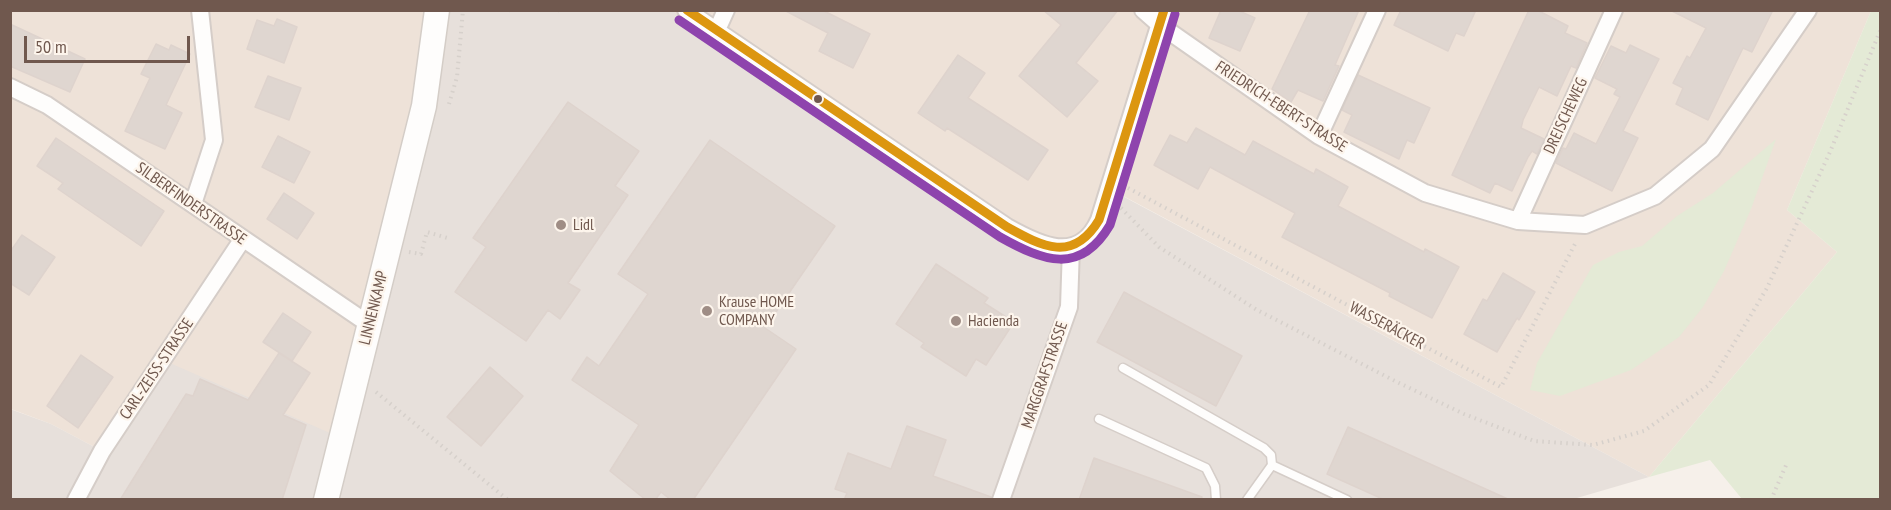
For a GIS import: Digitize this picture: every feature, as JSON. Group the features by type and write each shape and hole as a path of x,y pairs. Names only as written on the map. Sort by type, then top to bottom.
{"main road":[{"name":"LINNENKAMP","path":"326,500 424,106 437,10"}],"street":[{"path":"193,204 214,140 200,10"},
{"path":"686,10 1007,227 1042,244 1058,248 1082,242 1093,231 1099,220 1162,18"},
{"path":"717,30 726,10"},
{"name":"FRIEDRICH-EBERT-STRASSE","path":"1143,10 1162,18 1320,136 1425,193 1518,221 1585,225 1655,196 1712,149 1808,10"},
{"path":"1320,136 1377,10"},
{"name":"DREISCHEWEG","path":"1518,221 1614,10"},
{"name":"SILBERFINDERSTRASSE","path":"10,87 47,105 242,240 370,325"},
{"name":"CARL-ZEISS-STRASSE","path":"76,500 102,451 242,240"},
{"name":"MARGGRAFSTRASSE","path":"1002,500 1069,307 1071,246"}],"lane":[{"path":"1123,368 1264,448 1271,455 1272,465 1247,500"},
{"path":"1099,419 1206,468 1215,486 1216,500"},
{"path":"1272,465 1347,500"}],"path":[{"path":"1110,187 1160,247 1257,310 1464,414 1534,441 1593,445 1644,431 1709,385 1767,288 1830,152 1881,31"},
{"name":"WASSERÄCKER","path":"1110,187 1501,387 1585,225"},
{"path":"409,252 421,254 427,232 451,239"},
{"path":"373,389 508,500"},
{"path":"1771,500 1787,463"}],"shaded area":[{"path":"671,10 995,228 1078,252 1113,191 1649,477 1570,500 11,500 10,409 51,424 102,451 163,360 346,440 441,11"},
{"path":"10,11 441,11 346,441 163,361 102,451 51,424 11,409"},
{"path":"671,11 1871,11 1787,210 1837,252 1649,477 1114,191 1099,232 1036,247"}],"green space":[{"path":"1871,11 1880,11 1880,499 1742,499 1710,460 1649,477 1837,252 1787,210"},
{"path":"1776,139 1751,209 1724,271 1703,307 1679,337 1631,370 1560,396 1530,390 1537,363 1593,265 1619,252 1642,246 1677,216 1713,193"}],"building":[{"path":"784,10 822,10 870,34 853,68 819,51 828,33"},
{"path":"1043,10 1118,10 1076,63 1098,81 1067,117 1019,76 1061,25"},
{"path":"1221,10 1237,10 1255,18 1240,51 1209,38"},
{"path":"1310,10 1359,10 1335,65 1339,66 1323,101 1298,90 1291,102 1272,89"},
{"path":"1401,10 1476,10 1464,36 1456,33 1448,51 1394,25"},
{"path":"1529,10 1537,10 1568,26 1565,33 1587,43 1576,68 1571,66 1557,96 1539,87 1523,120 1521,128 1544,139 1537,154 1532,151 1512,191 1495,183 1490,193 1452,175"},
{"path":"1670,10 1773,10 1752,52 1743,48 1708,120 1676,104 1683,88 1673,83 1687,56 1690,58 1706,28"},
{"path":"277,19 297,27 284,63 247,49 257,20 274,26"},
{"path":"10,24 85,59 70,92 10,66"},
{"path":"156,44 169,50 171,45 190,54 166,105 182,113 165,149 125,131 150,78 141,74"},
{"path":"1630,45 1659,59 1623,131 1638,138 1612,191 1556,163 1574,133 1596,144 1620,97 1614,94 1617,89 1595,78 1611,46 1626,53"},
{"path":"958,55 985,73 968,98 1048,150 1028,180 947,128 945,131 918,113"},
{"path":"1358,75 1430,108 1414,143 1407,140 1399,159 1344,132 1352,115 1342,110"},
{"path":"268,76 301,88 289,120 255,107"},
{"path":"568,102 639,151 615,186 628,195 568,283 580,290 560,319 548,310 526,341 455,292 486,247 473,238"},
{"path":"1196,128 1245,155 1253,141 1314,174 1316,169 1348,187 1338,206 1424,252 1425,249 1459,267 1432,318 1389,296 1390,293 1282,237 1295,213 1210,167 1198,189 1154,165 1170,135 1187,143"},
{"path":"278,136 310,152 294,183 262,167"},
{"path":"56,138 164,211 141,246 58,189 63,183 37,166"},
{"name":"Krause HOME COMPANY","path":"710,140 835,226 765,328 796,349 693,500 671,500 661,492 655,500 646,500 610,471 639,425 572,380 587,357 599,366 648,294 618,274"},
{"path":"284,193 314,213 297,239 267,219"},
{"path":"22,235 55,257 29,295 10,283 10,252"},
{"path":"936,264 988,298 984,303 1014,322 986,365 976,359 966,376 921,347 924,343 896,324"},
{"path":"1503,273 1535,292 1497,352 1464,334 1483,299 1487,301"},
{"path":"1124,292 1242,356 1216,406 1097,342"},
{"path":"283,313 311,332 292,361 263,342"},
{"path":"279,353 310,373 283,415 306,425 282,500 120,500 186,394 193,396 200,379 248,400"},
{"path":"81,355 113,377 78,428 47,406"},
{"path":"490,367 523,396 481,446 447,417"},
{"path":"907,426 946,440 933,476 991,497 991,500 844,500 847,493 835,489 848,453 891,469"},
{"path":"1348,427 1510,500 1385,500 1327,474"},
{"path":"1094,458 1202,497 1201,500 1079,500"}],"transit line":[{"path":"687,10 1007,227 1045,245 1057,247 1079,242 1099,220 1164,10"},
{"path":"679,20 1000,237 1031,252 1060,259 1073,258 1086,252 1110,225 1175,14"}],"place":[{"name":"Lidl","path":"561,225"},
{"name":"Krause HOME COMPANY","path":"707,311"},
{"name":"Hacienda","path":"956,321"}]}
